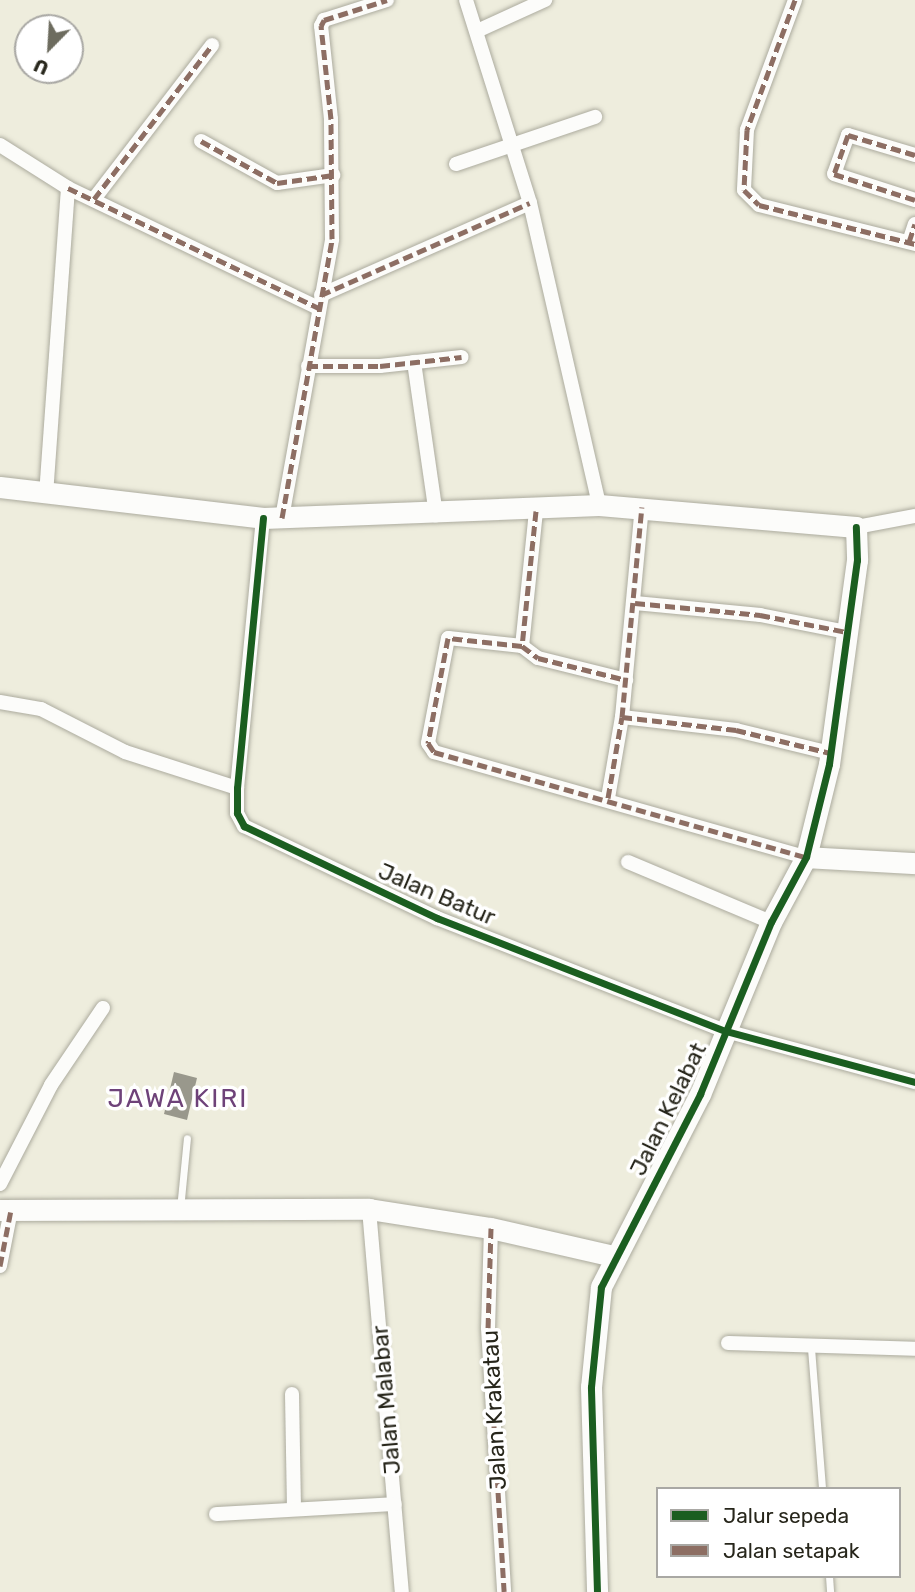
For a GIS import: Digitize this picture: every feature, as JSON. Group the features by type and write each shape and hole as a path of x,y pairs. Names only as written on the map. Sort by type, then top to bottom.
{"street":[{"name":"Jalan Batur","path":"387,0 324,20 321,26 332,175 332,245 308,366 272,518 237,789 237,813 259,835 437,918 726,1031 915,1082"},
{"path":"466,0 530,203 599,505"},
{"path":"477,31 545,0"},
{"path":"795,0 743,149 744,190 750,200 775,209 807,214 912,243 915,224"},
{"path":"94,199 212,45"},
{"path":"456,164 511,142 595,117"},
{"path":"915,155 848,135 834,174 915,200"},
{"path":"201,141 277,183 332,175"},
{"path":"0,145 68,188 320,302 530,203"},
{"path":"46,494 68,188"},
{"path":"308,366 414,362 463,357"},
{"path":"414,362 436,515"},
{"path":"0,487 272,518 436,515 536,511 599,505 856,527 915,516"},
{"path":"608,798 622,717 635,603 642,507"},
{"path":"522,646 536,511"},
{"name":"Jalan Kelabat","path":"597,1592 591,1387 595,1316 613,1256 681,1133 771,922 806,857 831,753 847,632 856,527"},
{"path":"635,603 760,615 847,632"},
{"path":"626,680 538,658 522,646 448,638 429,747 442,756 608,798 806,857 915,863"},
{"path":"0,702 41,709 125,752 237,789"},
{"path":"622,717 737,730 831,753"},
{"path":"628,862 771,922"},
{"path":"0,1184 51,1085 103,1007"},
{"path":"0,1266 5,1210 369,1209 491,1228 613,1256"},
{"name":"Jalan Malabar","path":"369,1209 402,1592"},
{"name":"Jalan Krakatau","path":"491,1228 488,1328 504,1592"},
{"path":"728,1343 811,1348 915,1349"},
{"path":"292,1394 294,1509"},
{"path":"216,1514 395,1504"}],"lane":[{"path":"180,1209 187,1138"},
{"path":"811,1348 822,1487"}],"building":[{"path":"174,1072 197,1078 187,1120 164,1114"}],"marked path":[{"path":"282,518 332,239 331,119 321,26 324,20 387,0"},
{"path":"795,0 747,130 744,190 759,205 915,244"},
{"path":"94,199 212,45"},
{"path":"915,155 848,135 834,174 915,200"},
{"path":"201,141 277,183 333,175"},
{"path":"68,188 319,308"},
{"path":"321,295 530,203"},
{"path":"909,242 915,224"},
{"path":"308,366 380,366 462,357"},
{"path":"608,798 622,717 642,507"},
{"path":"536,511 522,646 538,658 626,680"},
{"path":"635,603 760,615 847,632"},
{"path":"522,646 448,638 428,743 434,752 806,857"},
{"path":"622,717 736,730 830,753"},
{"path":"0,1266 11,1210"},
{"path":"491,1228 488,1328 504,1592"}],"cycle path":[{"path":"263,518 237,788 237,813 244,826 437,918 726,1031 915,1082"},
{"path":"597,1592 591,1387 601,1287 700,1094 771,922 806,857 829,764 857,560 856,527"}],"district":[{"name":"JAWA KIRI","path":"178,1099"}]}
